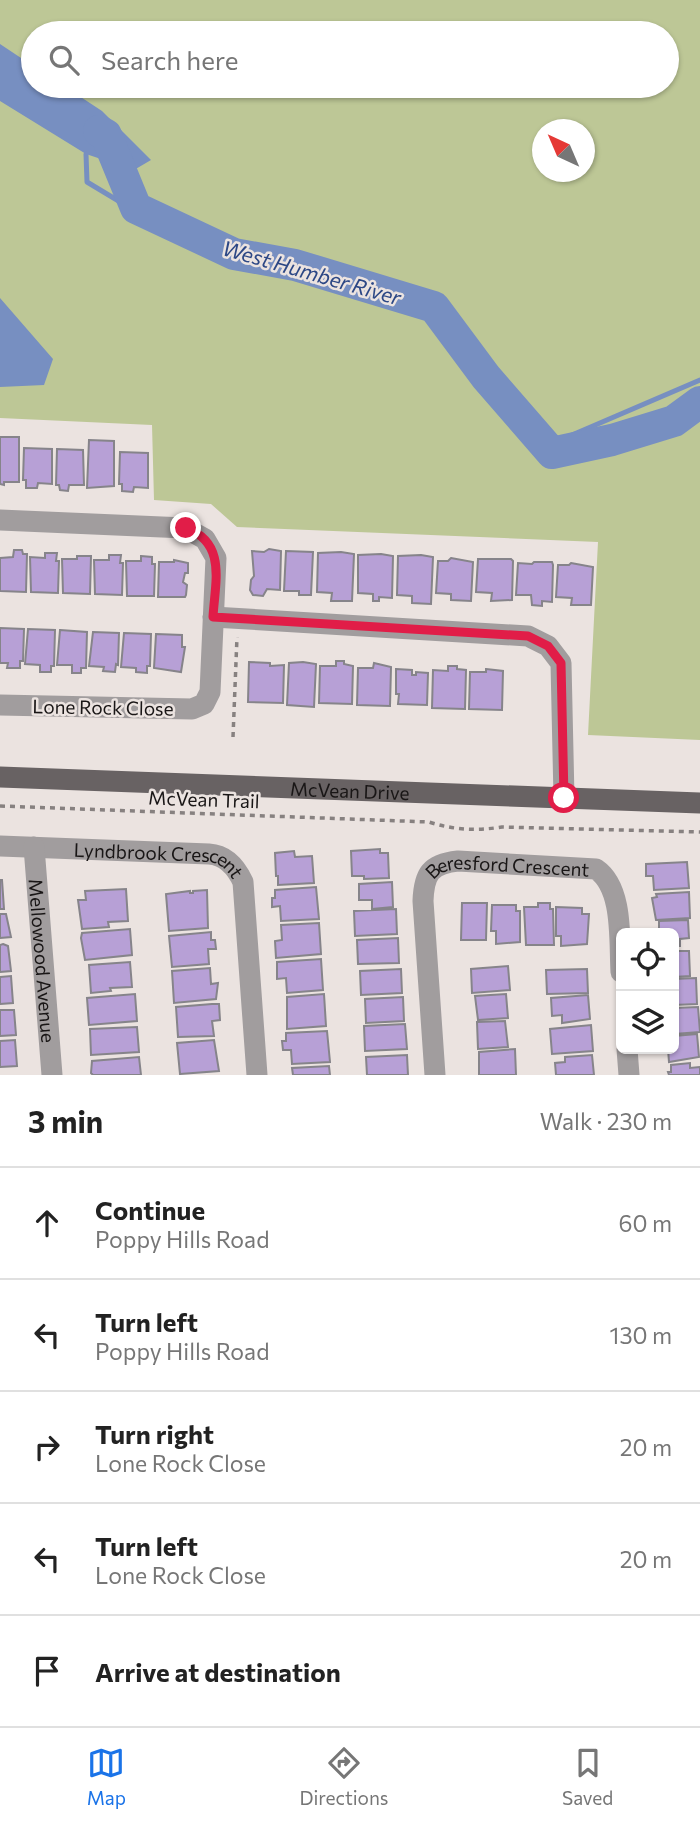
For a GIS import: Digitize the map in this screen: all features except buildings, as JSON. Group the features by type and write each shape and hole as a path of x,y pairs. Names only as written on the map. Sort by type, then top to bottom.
{"main road":[{"name":"McVean Drive","path":"0,777 700,803"}],"street":[{"name":"Lone Rock Close","path":"0,520 186,528 205,539 216,558 210,692 204,704 192,709 0,705"},
{"path":"213,617 528,636 548,646 561,663 564,798"},
{"name":"Lyndbrook Crescent","path":"0,846 217,855 234,868 243,882 257,1075"},
{"name":"Mellowood Avenue","path":"34,847 51,1075"},
{"name":"Beresford Crescent","path":"435,1075 423,901 428,875 437,865 458,862 596,869 610,882 614,894 617,928"},
{"path":"627,1054 629,1075"}],"path":[{"path":"233,737 238,619"},
{"name":"McVean Trail","path":"0,806 429,822 450,828 479,830 502,827 700,832"}],"green space":[{"path":"0,0 700,0 700,740 588,735 598,542 237,527 211,504 154,500 152,425 0,418"}],"water":[{"path":"0,44 21,58 21,98 82,98 102,111 151,160 134,170 86,154 0,101"},
{"path":"0,298 53,359 44,385 0,387"}],"waterway":[{"name":"West Humber River","path":"99,131 106,135 136,208 234,254 295,265 434,307 486,377 552,453 612,440 674,421 700,402"},
{"path":"86,154 87,182 215,259 289,260 366,274 416,299 463,345 500,403 532,432 558,441 700,380"}],"route":[{"path":"186,528 205,539 216,558 213,617 528,636 548,646 561,663 564,798"}]}
